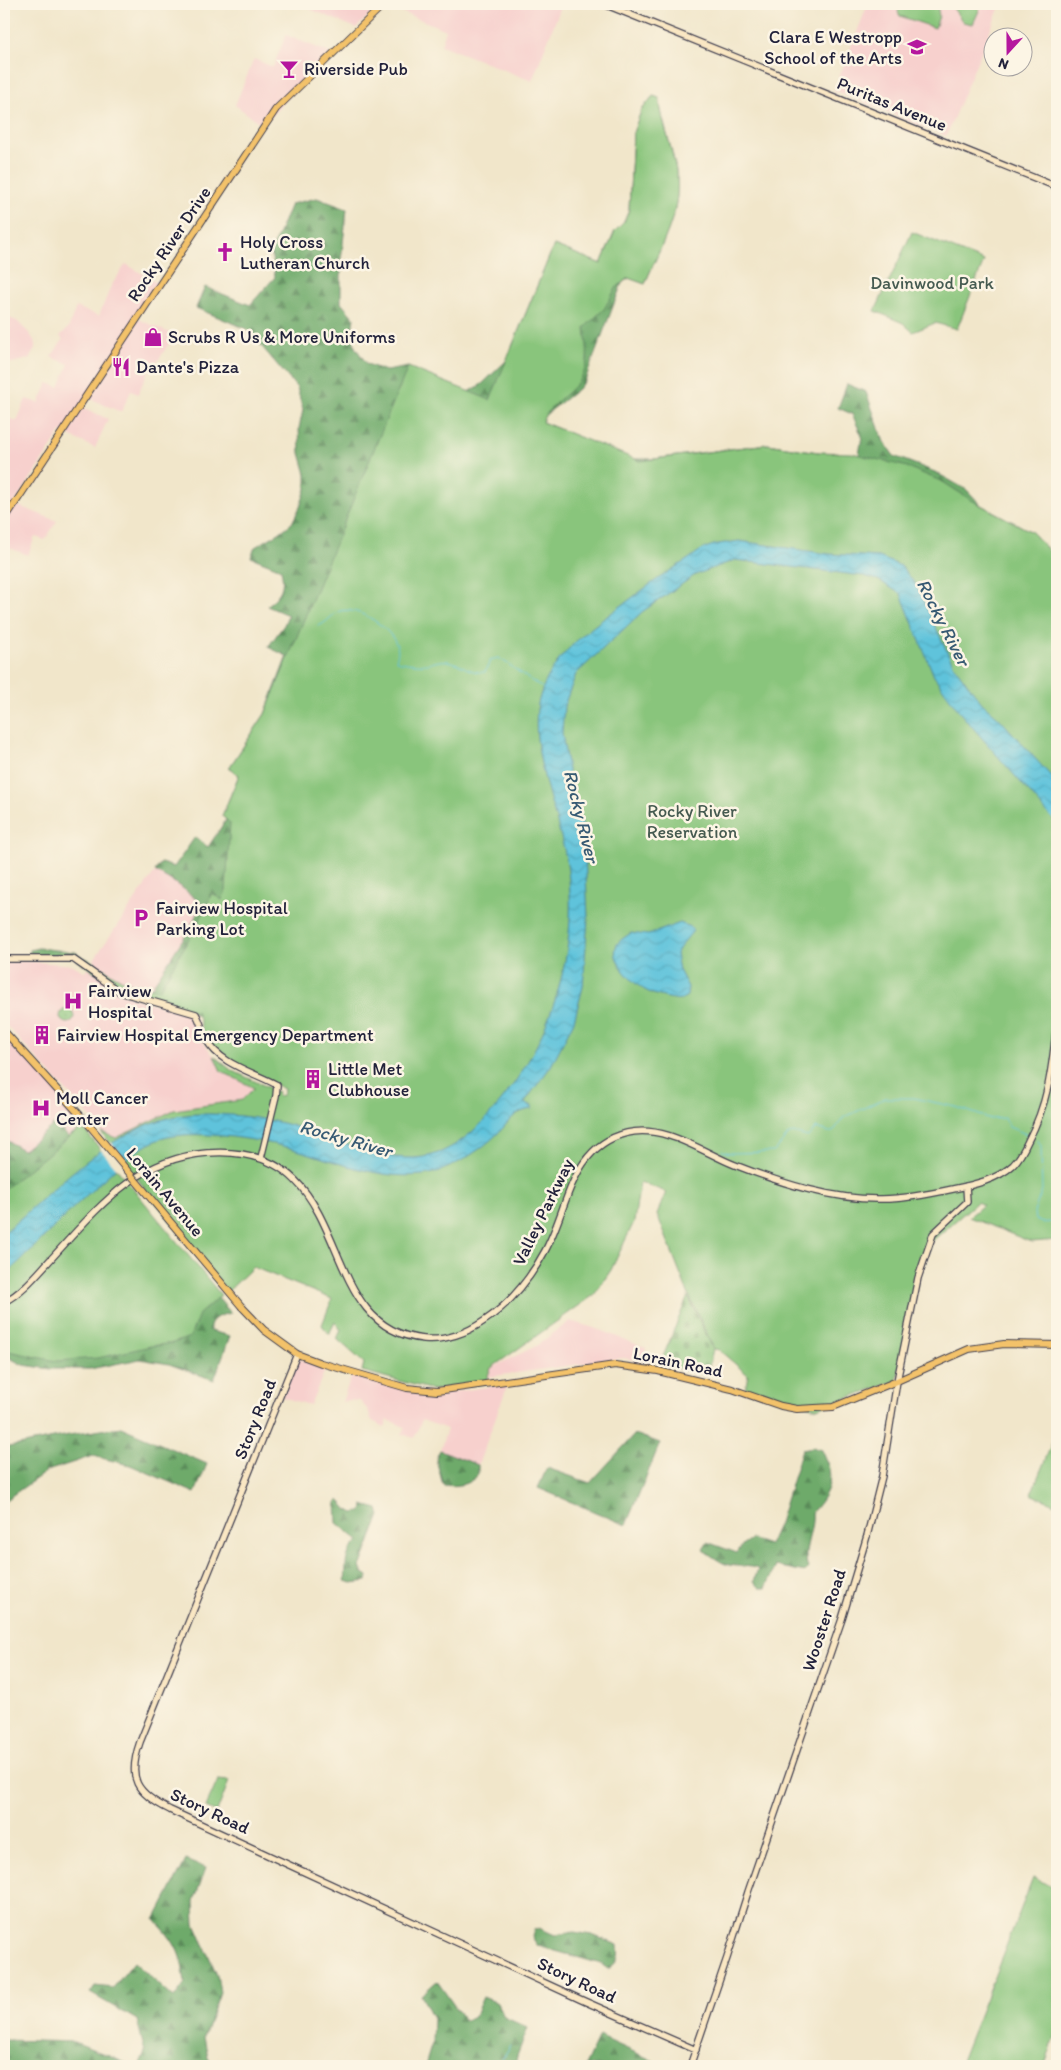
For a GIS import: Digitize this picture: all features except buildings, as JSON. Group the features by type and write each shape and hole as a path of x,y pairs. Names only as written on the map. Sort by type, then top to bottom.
{"main road":[{"name":"Rocky River Drive","path":"4,520 276,108 384,4"},
{"name":"Lorain Avenue","path":"4,1031 89,1125 242,1307"},
{"name":"Lorain Road","path":"242,1307 264,1330 297,1354 321,1363 407,1388 437,1391 614,1365 646,1368 732,1389 782,1406 797,1408 833,1407 977,1347 1004,1344 1057,1345"}],"street":[{"name":"Puritas Avenue","path":"604,4 1057,187"},
{"path":"4,959 73,959 120,992 196,1014 207,1040 220,1054 235,1065 277,1085 261,1158"},
{"name":"Valley Parkway","path":"4,1302 22,1290 108,1199 142,1173 178,1157 207,1153 240,1154 261,1158 289,1174 307,1192 321,1218 354,1294 388,1328 410,1337 443,1338 471,1329 509,1302 530,1276 546,1250 576,1175 587,1157 611,1138 624,1134 640,1130 653,1131 687,1143 733,1165 764,1176 845,1196 868,1199 911,1197 966,1186 996,1177 1012,1166 1021,1155 1046,1102 1057,1023"},
{"name":"Wooster Road","path":"690,2066 842,1618 867,1536 882,1476 897,1381 918,1278 933,1234 967,1202 966,1186"},
{"name":"Story Road","path":"297,1354 140,1742 134,1765 134,1776 138,1786 153,1801 170,1810 696,2050"}],"shaded area":[{"path":"298,4 381,4 356,28"},
{"path":"382,4 562,4 532,81 441,45 446,30"},
{"name":"Clara E Westropp School of the Arts","path":"868,4 1001,4 991,28 984,28 984,45 946,136 834,90"},
{"path":"286,35 330,53 263,125 235,105 254,59 273,67"},
{"path":"126,264 159,284 136,318 174,335 156,364 152,362 138,394 131,391 121,412 89,398 82,407 108,419 95,448 61,432 14,504 57,521 45,540 35,537 28,555 4,546 5,417 17,421 26,399 39,403 48,383 59,387 69,364 51,357 63,340 60,336 69,327 76,307 99,316 111,286"},
{"path":"4,316 17,321 35,342 35,349 29,359 12,363 4,362"},
{"name":"Fairview Hospital","path":"161,863 212,893 159,990 138,984 132,998 194,1015 203,1042 214,1056 221,1071 255,1089 242,1100 175,1110 116,1138 101,1132 94,1121 4,1023 4,963 21,961 73,965 85,972"},
{"path":"4,1032 86,1123 68,1137 23,1150 4,1139"},
{"path":"570,1321 646,1348 644,1361 623,1358 487,1377 491,1368 536,1346"},
{"path":"298,1359 326,1368 310,1405 282,1397"},
{"path":"352,1375 408,1391 439,1394 508,1384 478,1465 440,1450 447,1429 422,1420 414,1438 402,1434 405,1427 388,1420 385,1427 372,1421 368,1410 360,1401 348,1400 342,1402"}],"green space":[{"path":"900,4 937,4 939,16 935,28 900,16 898,12"},
{"path":"950,4 982,4 973,24 963,22"},
{"path":"653,96 659,98 677,178 676,205 672,219 645,284 629,278 622,283 585,380 578,389 544,416 542,422 632,459 654,459 767,444 818,452 859,455 862,436 852,414 838,408 847,384 866,392 884,442 894,456 935,472 967,490 981,505 1032,532 1057,560 371,1138 200,1017 138,984 151,988 190,928 202,904 180,886 155,871 161,863 174,867 195,837 208,847 226,820 222,816 239,775 229,768 265,714 287,656 268,647 284,625 288,615 267,606 276,598 281,590 281,569 251,557 255,547 292,523 306,489 306,474 300,453 299,428 303,410 297,388 247,329 196,308 205,287 250,305 275,277 271,252 291,204 317,198 347,209 341,260 341,303 354,318 352,331 355,347 367,364 386,371 408,367 469,392 482,384 506,361 554,245 601,264 615,231 624,222 629,210 633,133 641,111"},
{"name":"Rocky River Reservation","path":"653,96 659,98 677,178 676,205 672,219 645,284 628,278 616,288 604,309 585,327 587,357 583,375 572,389 552,407 542,422 640,461 767,444 818,452 852,453 907,467 943,482 971,500 1032,532 1057,560 1057,1240 1031,1242 969,1217 983,1205 977,1202 931,1242 917,1279 897,1381 817,1408 745,1390 748,1375 719,1350 714,1349 688,1293 657,1214 666,1192 640,1182 634,1222 611,1270 594,1295 491,1368 485,1383 433,1390 362,1371 364,1363 337,1339 341,1330 335,1322 329,1334 322,1325 332,1299 253,1267 226,1293 101,1132 116,1138 174,1110 242,1100 254,1088 221,1071 214,1056 231,1070 278,1092 277,1096 283,1095 284,1089 234,1065 205,1041 197,1012 121,993 106,980 108,975 80,955 125,981 159,990 199,922 212,893 222,900 226,891 230,823 222,816 239,775 229,768 265,714 408,367 490,400 554,245 601,264 615,231 624,222 629,210 633,133 641,111"},
{"name":"Davinwood Park","path":"912,232 984,261 957,329 935,323 913,332 903,323 875,311"},
{"path":"38,948 75,952 108,975 106,980 73,957 30,957 30,950"},
{"path":"62,950 71,952 56,954"},
{"path":"64,1009 70,1009 74,1016 70,1023 64,1023 60,1019 60,1013"},
{"path":"56,1123 68,1137 78,1130 4,1233 4,1139 23,1150"},
{"path":"82,1127 221,1295 199,1314 190,1337 173,1343 98,1358 56,1361 4,1350 4,1189"},
{"path":"221,1295 218,1298 231,1313 219,1316 213,1320 210,1331 230,1336 214,1380 169,1364 140,1359 90,1369 51,1369 23,1365 4,1355 4,1307"},
{"path":"688,1296 713,1349 707,1375 660,1364"},
{"path":"121,1427 207,1464 195,1493 130,1465 93,1456 47,1471 4,1501 4,1448"},
{"path":"1057,1431 1057,1505 1031,1494"},
{"path":"635,1434 660,1443 626,1525 538,1488 547,1468 590,1483"},
{"path":"813,1447 822,1450 830,1472 830,1479 827,1491 812,1512 806,1554 808,1568 805,1572 776,1566 766,1588 760,1588 754,1581 758,1569 726,1564 703,1550 707,1542 737,1553 743,1544 751,1539 769,1545 779,1523 802,1449"},
{"path":"440,1450 478,1465 478,1475 462,1484 453,1486 443,1485 436,1459"},
{"path":"339,1500 347,1509 354,1513 362,1511 363,1505 378,1509 380,1516 360,1567 362,1572 368,1576 367,1581 352,1583 345,1581 348,1555 350,1550 359,1541 337,1523 336,1502"},
{"path":"1057,1674 1057,1701 1048,1695"},
{"path":"218,1780 229,1781 217,1812 206,1807"},
{"path":"186,1860 206,1868 194,1901 195,1924 217,1975 220,1992 204,2037 208,2058 216,2066 139,2066 145,2052 137,2020 90,1993 95,1986 113,1988 134,1962 174,1998 185,1983 182,1963 176,1948 155,1920"},
{"path":"1033,1878 1057,1888 1057,2032 1044,2066 959,2066"},
{"path":"539,1928 555,1935 574,1932 592,1935 618,1945 618,1959 608,1969 601,1964 538,1946 532,1937 534,1930"},
{"path":"437,1981 465,2021 474,2017 483,1997 498,2003 504,2017 528,2028 515,2066 425,2066 432,2043 433,2018 421,1995"},
{"path":"599,2036 656,2062 654,2066 585,2066"},
{"path":"4,2040 75,2042 133,2066 4,2066"}],"water":[{"name":"Rocky River","path":"739,541 829,554 879,557 901,566 916,585 954,666 982,703 999,718 1057,783 1057,824 961,714 934,676 901,594 878,580 864,576 735,560 695,575 642,612 576,674 564,706 562,733 569,776 584,832 588,918 583,987 574,1021 551,1066 524,1103 532,1106 532,1109 519,1113 487,1143 460,1161 440,1171 422,1175 388,1175 371,1172 290,1148 241,1138 185,1135 155,1141 134,1153 116,1168 4,1276 4,1233 61,1182 103,1149 148,1125 172,1117 215,1114 262,1119 308,1130 365,1150 404,1158 423,1157 441,1152 463,1139 484,1121 502,1100 532,1055 555,1001 568,944 570,886 566,858 544,775 536,732 537,711 547,678 565,653 588,631 655,581 705,548"},
{"path":"680,923 691,927 693,931 676,954 679,970 688,987 687,996 680,1000 666,998 640,987 628,976 618,962 615,949 619,942 631,933 648,935"}],"pier":[{"path":"111,1142 127,1161 118,1170 100,1149"}],"waterway":[{"path":"318,626 340,611 356,612 374,620 394,639 398,648 396,661 412,664 448,661 470,670 485,672 490,661 498,658 543,688"},
{"path":"722,1151 730,1153 774,1152 789,1134 793,1133 808,1137 816,1128 833,1132 843,1118 885,1098 914,1098 956,1107 991,1119 1004,1118 1009,1127 1026,1134"},
{"path":"1037,1139 1041,1146 1042,1190 1034,1212 1035,1220 1043,1223 1057,1221"},
{"path":"498,2066 511,2045"},
{"path":"627,2066 632,2063"}],"place":[{"name":"Clara E Westropp School of the Arts","path":"917,47"},
{"name":"Riverside Pub","path":"289,69"},
{"name":"Holy Cross Lutheran Church","path":"225,252"},
{"name":"Scrubs R Us & More Uniforms","path":"153,337"},
{"name":"Dante's Pizza","path":"121,367"},
{"name":"Fairview Hospital Parking Lot","path":"141,918"},
{"name":"Fairview Hospital","path":"73,1001"},
{"name":"Fairview Hospital Emergency Department","path":"42,1035"},
{"name":"Little Met Clubhouse","path":"313,1079"},
{"name":"Moll Cancer Center","path":"41,1108"}]}
